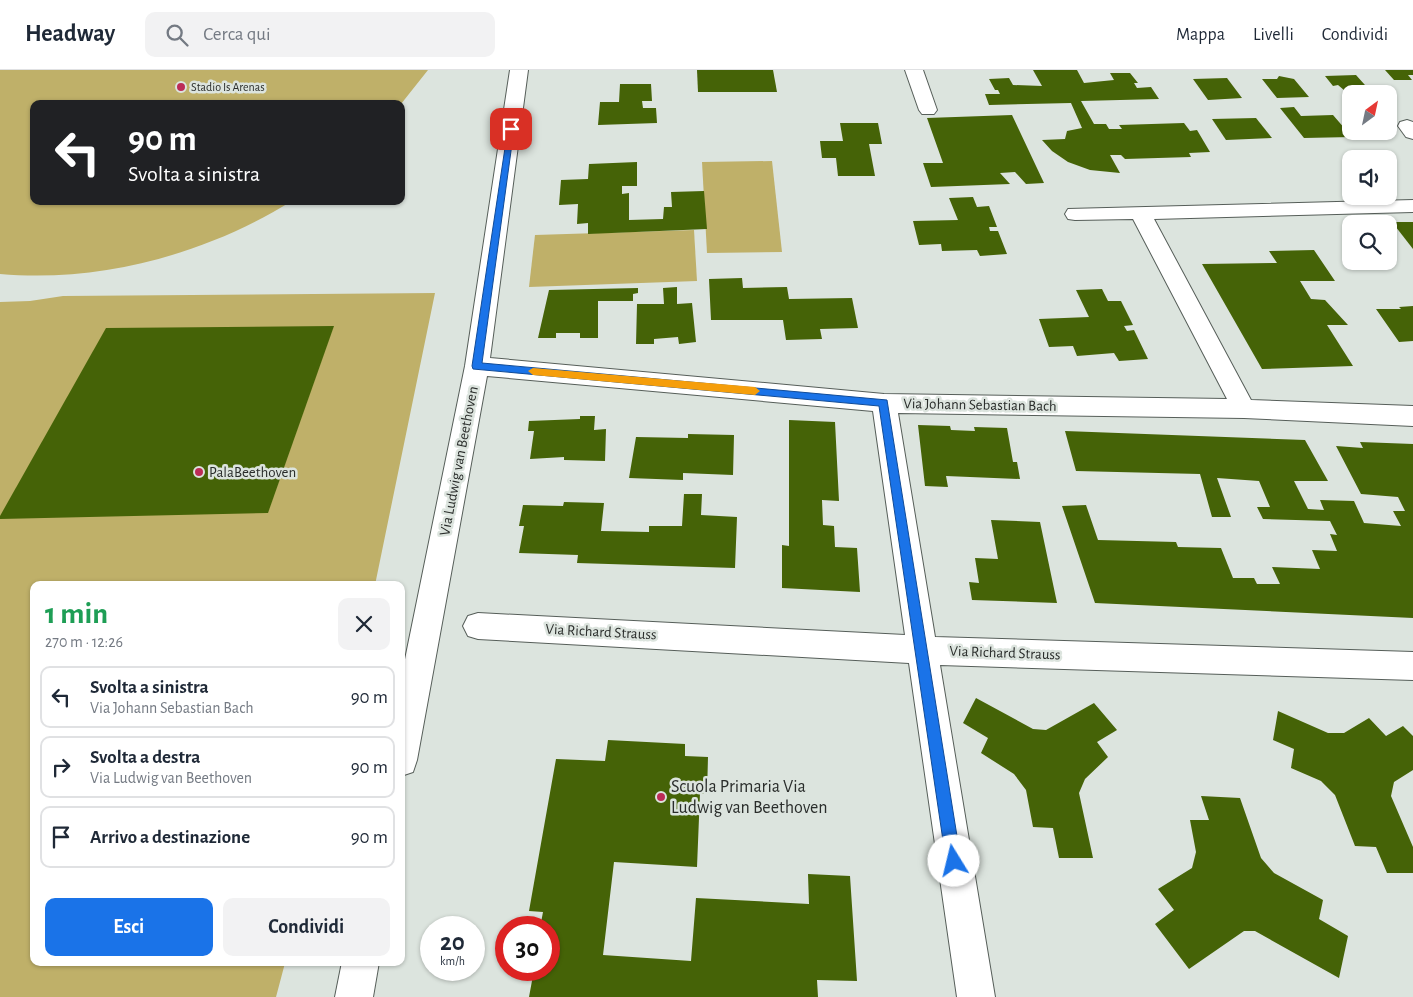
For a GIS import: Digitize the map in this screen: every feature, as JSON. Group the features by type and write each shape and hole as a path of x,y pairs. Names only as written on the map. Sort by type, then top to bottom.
{"street":[{"name":"Via Ludwig van Beethoven","path":"405,739 477,366 519,70"},
{"path":"914,70 928,110"},
{"path":"1075,214 1141,214 1413,206"},
{"path":"1141,214 1244,409"},
{"name":"Via Johann Sebastian Bach","path":"477,366 884,403 1244,409 1413,416"},
{"path":"884,403 920,650 976,997"},
{"name":"Via Richard Strauss","path":"478,626 920,650 1413,666"},
{"path":"354,997 360,966"}],"shaded area":[{"path":"0,70 428,70 404,100 30,100 30,205 285,205 259,220 224,236 152,261 76,274 38,276 0,274"},
{"path":"772,161 782,252 707,253 702,162"},
{"path":"694,230 697,281 529,287 535,235"},
{"name":"PalaBeethoven","path":"435,293 376,581 30,581 30,966 284,966 276,997 0,997 0,302 30,301 63,296"}],"building":[{"path":"697,70 773,70 777,92 698,92"},
{"path":"1033,70 1077,70 1084,83 1114,80 1110,73 1130,73 1138,83 1134,83 1137,88 1151,87 1159,99 1081,101 1094,124 1106,124 1109,129 1122,129 1119,125 1184,123 1190,131 1197,130 1210,152 1189,153 1191,157 1125,159 1121,155 1110,155 1120,173 1090,170 1068,162 1052,151 1042,140 1065,139 1067,131 1082,128 1071,103 989,105 985,94 1000,94 998,90 995,90 989,79 1009,78 1013,85 1042,86"},
{"path":"1385,70 1413,70 1413,75 1408,75 1412,80 1394,80"},
{"path":"1356,75 1365,85 1342,85 1342,88 1338,85 1333,86 1325,76"},
{"path":"1279,76 1294,79 1309,97 1277,98 1262,79 1277,79"},
{"path":"1227,78 1242,98 1208,100 1193,79"},
{"path":"620,84 651,84 652,101 642,101 643,108 656,108 657,123 598,125 600,102 619,102"},
{"path":"1294,107 1301,116 1333,115 1342,125 1342,137 1304,138 1280,108"},
{"path":"1012,115 1044,183 1026,184 1015,172 1000,173 1010,184 931,187 923,163 943,163 927,118"},
{"path":"1256,118 1272,138 1226,140 1212,119"},
{"path":"840,123 878,123 882,144 869,144 875,176 838,176 836,158 822,158 820,141 843,141"},
{"path":"637,162 637,186 622,186 622,194 629,193 629,220 663,219 664,207 672,207 671,192 704,191 707,229 588,234 588,223 577,224 578,204 559,205 561,180 588,179 589,164"},
{"path":"973,197 977,207 989,206 997,227 989,227 990,231 998,231 1007,254 980,256 977,250 942,251 941,244 919,245 913,221 958,220 949,198"},
{"path":"1397,222 1413,222 1413,249 1397,228"},
{"path":"1314,250 1335,281 1300,281 1311,299 1325,300 1348,325 1327,325 1353,366 1262,369 1202,264 1277,263 1269,251"},
{"path":"742,278 743,288 787,287 789,299 852,298 858,328 820,329 822,339 786,340 783,320 711,320 709,279"},
{"path":"677,287 677,304 692,303 696,342 679,344 678,337 654,339 654,344 636,344 637,304 664,304 663,288"},
{"path":"638,288 638,293 633,294 633,301 598,301 598,338 580,338 580,333 556,333 556,338 538,338 549,290"},
{"path":"1102,289 1108,301 1121,301 1133,325 1124,326 1127,331 1134,330 1148,359 1119,361 1114,353 1077,356 1073,346 1049,347 1039,319 1089,317 1076,290"},
{"path":"1413,306 1413,341 1399,342 1376,309 1401,309 1399,307"},
{"path":"334,326 268,513 0,519 106,328"},
{"path":"580,416 595,416 594,430 606,429 605,461 564,460 564,457 530,459 534,431 528,431 529,421 580,419"},
{"path":"789,420 835,422 839,501 822,500 823,525 834,526 835,547 857,548 860,592 782,588 782,545 789,546"},
{"path":"918,425 950,426 951,430 975,431 974,427 1007,428 1013,462 1017,462 1020,479 946,476 948,487 925,486"},
{"path":"1065,431 1305,440 1328,481 1294,481 1308,509 1324,510 1320,500 1354,501 1364,523 1401,526 1393,511 1405,511 1398,497 1361,494 1336,446 1363,448 1360,442 1413,444 1413,618 1095,603 1062,506 1086,505 1098,540 1176,542 1178,547 1221,548 1233,578 1254,578 1257,584 1280,584 1272,567 1320,569 1312,550 1337,551 1330,534 1337,535 1330,521 1263,519 1257,507 1270,507 1259,481 1217,478 1231,517 1212,517 1200,474 1076,471"},
{"path":"688,434 734,435 733,475 683,473 683,480 629,478 636,437 688,438"},
{"path":"684,494 702,494 701,515 737,517 735,568 577,563 578,555 519,553 524,526 519,526 523,505 563,506 564,502 604,503 601,531 649,532 649,526 682,526"},
{"path":"991,520 1040,522 1057,603 972,600 969,582 979,583 975,558 998,559"},
{"path":"976,698 1033,729 1046,730 1094,703 1117,730 1097,742 1108,757 1085,779 1079,793 1093,858 1059,858 1053,828 1033,827 1026,790 1014,774 981,753 988,738 963,723"},
{"path":"1278,711 1328,733 1344,733 1369,718 1386,736 1403,726 1413,736 1413,770 1394,782 1391,796 1413,847 1413,873 1387,873 1376,847 1355,846 1335,795 1321,781 1291,768 1294,749 1273,740"},
{"path":"608,740 685,744 685,756 708,757 707,794 700,793 697,867 614,862 603,955 691,961 696,898 809,904 808,874 850,876 857,981 817,980 818,997 529,997 532,981 560,981 560,916 542,916 543,912 529,911 556,759 605,761"},
{"path":"1201,796 1240,798 1261,858 1274,873 1323,900 1319,919 1348,936 1339,978 1255,931 1244,931 1189,969 1155,924 1174,910 1158,889 1192,868 1196,852 1190,820 1209,820"}],"slow traffic":[{"path":"533,371 755,391"}],"place":[{"name":"Stadio Is Arenas","path":"181,87"},
{"name":"PalaBeethoven","path":"199,472"},
{"name":"Scuola Primaria Via Ludwig van Beethoven","path":"661,797"}],"route":[{"path":"511,129 477,366 884,403 954,861"}]}
